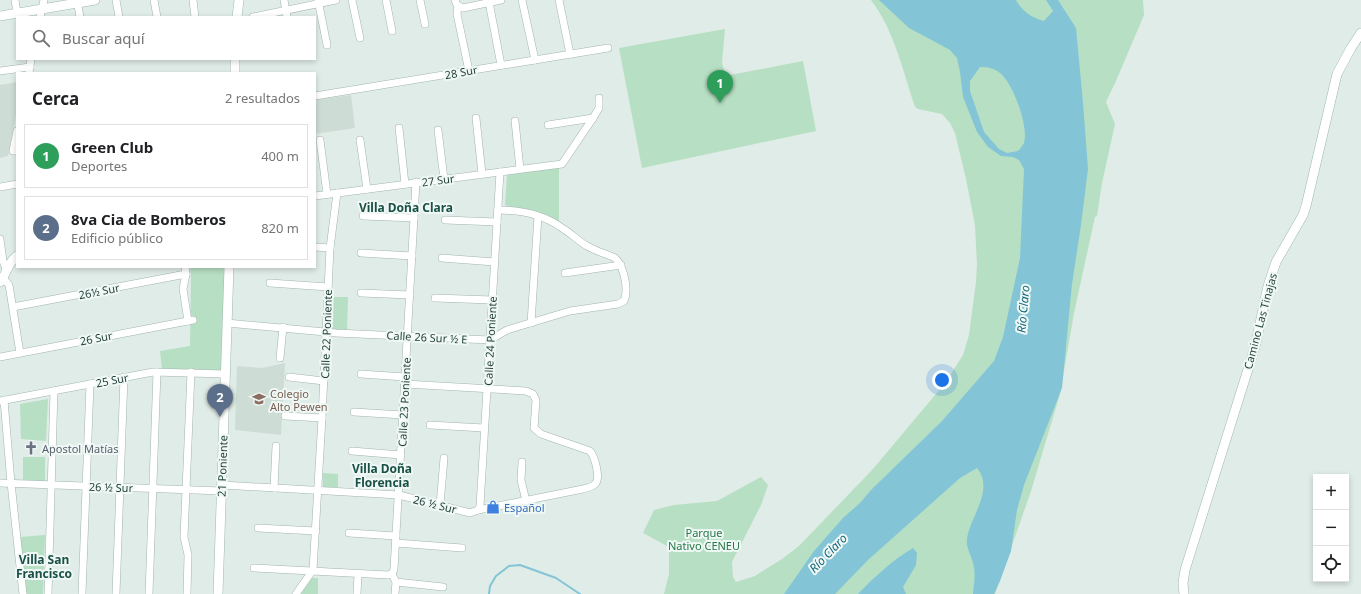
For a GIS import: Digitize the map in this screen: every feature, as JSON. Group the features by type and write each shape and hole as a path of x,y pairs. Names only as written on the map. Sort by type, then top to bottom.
{"street":[{"path":"15,0 17,13"},
{"path":"0,16 78,1 95,0"},
{"path":"116,0 119,16"},
{"path":"154,0 157,16"},
{"path":"193,0 195,16"},
{"path":"237,16 239,0"},
{"path":"284,0 287,14"},
{"path":"264,16 287,14 318,2 336,0"},
{"path":"352,0 360,38"},
{"path":"386,0 392,31"},
{"path":"420,0 425,24"},
{"path":"457,3 465,8 501,0"},
{"path":"522,0 535,60"},
{"path":"559,0 570,54"},
{"path":"78,1 80,16"},
{"path":"318,2 327,45"},
{"path":"489,2 501,65"},
{"path":"457,3 457,14 469,71"},
{"name":"Camino Las Tinajas","path":"1184,594 1183,583 1185,570 1255,347 1268,286 1276,262 1303,215 1306,206 1337,74 1361,33"},
{"name":"28 Sur","path":"316,96 608,48"},
{"path":"0,71 29,70 31,60"},
{"path":"235,60 235,72"},
{"path":"548,125 593,118 599,108 599,98"},
{"path":"476,118 482,174"},
{"name":"27 Sur","path":"316,196 562,164 593,118"},
{"path":"515,121 520,169"},
{"path":"399,128 405,184"},
{"path":"438,130 444,179"},
{"path":"320,140 327,194"},
{"path":"360,140 367,189"},
{"path":"15,151 16,141"},
{"name":"Calle 24 Poniente","path":"478,510 480,506 500,172"},
{"name":"Calle 23 Poniente","path":"392,574 394,569 399,495 416,182"},
{"path":"0,187 16,184"},
{"name":"Calle 22 Poniente","path":"313,570 330,248 337,193"},
{"path":"490,340 507,330 570,311 622,303 626,294 620,263 615,258 586,246 561,227 538,216 498,210"},
{"path":"363,216 414,218"},
{"path":"530,323 538,216"},
{"path":"445,220 497,222"},
{"path":"0,239 4,261 3,276 9,285 20,353"},
{"path":"316,248 330,248"},
{"path":"361,253 412,256"},
{"path":"3,276 11,261 16,257"},
{"path":"442,258 494,262"},
{"path":"565,273 620,263"},
{"name":"21 Poniente","path":"218,594 229,268"},
{"name":"26½ Sur","path":"13,307 186,271"},
{"name":"26 Sur","path":"0,357 190,321 183,289 186,271"},
{"path":"270,283 328,287"},
{"path":"361,293 410,295"},
{"path":"435,298 492,300"},
{"name":"Calle 26 Sur ½ E","path":"227,323 326,332 490,340"},
{"path":"280,358 283,327"},
{"path":"149,594 157,372"},
{"name":"25 Sur","path":"2,400 157,372 225,374"},
{"path":"187,594 188,555 184,537 191,372"},
{"path":"361,374 405,381 487,390"},
{"path":"289,377 324,381"},
{"path":"116,594 124,378"},
{"path":"82,594 90,384"},
{"name":"26 ½ Sur","path":"0,483 186,490 274,488 399,495 470,513 478,510 583,489 596,483 595,460 590,451 541,434 534,428 536,400 533,394 526,391 487,390"},
{"path":"48,594 54,391"},
{"path":"2,400 23,594"},
{"path":"354,412 403,416"},
{"path":"285,416 322,418"},
{"path":"430,424 484,428"},
{"path":"274,488 276,446"},
{"path":"352,451 401,455"},
{"path":"440,505 444,458"},
{"path":"522,462 521,480 526,501"},
{"path":"258,528 316,531"},
{"path":"349,533 462,548"},
{"path":"254,568 313,570 358,574 392,574 396,582 395,594"},
{"path":"296,594 313,570"},
{"path":"356,594 358,574"},
{"path":"396,582 442,587"}],"shaded area":[{"path":"16,82 16,115 8,156 0,158 0,85"},
{"path":"351,95 355,128 316,134 316,100"},
{"name":"Colegio Alto Pewen","path":"285,363 281,435 235,430 237,366 262,368"}],"green space":[{"name":"Parque Nativo CENEU","path":"871,0 1143,0 1144,15 1106,102 1115,124 1102,183 1097,216 1095,217 1074,313 1060,394 1031,491 995,594 664,594 669,574 669,547 643,533 654,510 674,505 717,501 761,477 768,485 761,505 732,562 733,577 736,582 755,576 799,546 873,469 946,382 963,355 969,335 977,265 975,225 955,133 950,123 942,114 915,107 892,38 886,24"},
{"path":"725,29 722,62 725,76 803,61 816,131 642,168 619,48"},
{"path":"559,167 559,225 534,214 505,205 507,175"},
{"path":"190,268 226,268 222,370 162,369 160,351 190,346"},
{"path":"327,297 348,297 347,332 327,331"},
{"path":"48,399 46,441 21,439 20,404"},
{"path":"23,457 45,457 45,481 23,481"},
{"path":"323,473 338,474 338,487 323,487"},
{"path":"45,535 43,594 26,594 20,537"},
{"path":"312,578 318,578 318,594 301,594"}],"water":[{"name":"Río Claro","path":"879,0 1016,0 1021,8 1028,14 1044,21 1053,11 1046,0 1058,0 1076,28 1088,169 1072,284 1062,388 1024,485 1017,510 1011,551 994,594 973,594 974,571 967,539 983,494 982,476 977,468 960,478 868,560 835,594 784,594 814,551 843,518 942,421 994,361 1003,337 1020,258 1024,169 1019,160 1013,157 1001,156 988,147 977,132 963,97 957,58 950,50 909,28","holes":["980,67 993,69 1000,73 1005,78 1015,95 1022,116 1025,136 1024,143 1018,151 1007,153 999,149 984,132 970,91 970,81"]},
{"path":"913,548 917,553 916,565 903,587 906,594 858,594 884,569"}],"waterway":[{"path":"489,594 490,586 496,576 509,566 520,565 556,578 580,594"}],"place":[{"name":"Green Club","path":"720,103"},
{"name":"Colegio Alto Pewen","path":"259,399"},
{"name":"8va Cia de Bomberos","path":"220,417"},
{"name":"Apostol Matías","path":"31,448"},
{"name":"Español","path":"493,507"}],"district":[{"name":"Villa Doña Clara","path":"406,207"},
{"name":"Villa Doña Florencia","path":"382,475"},
{"name":"Villa San Francisco","path":"44,566"}]}
